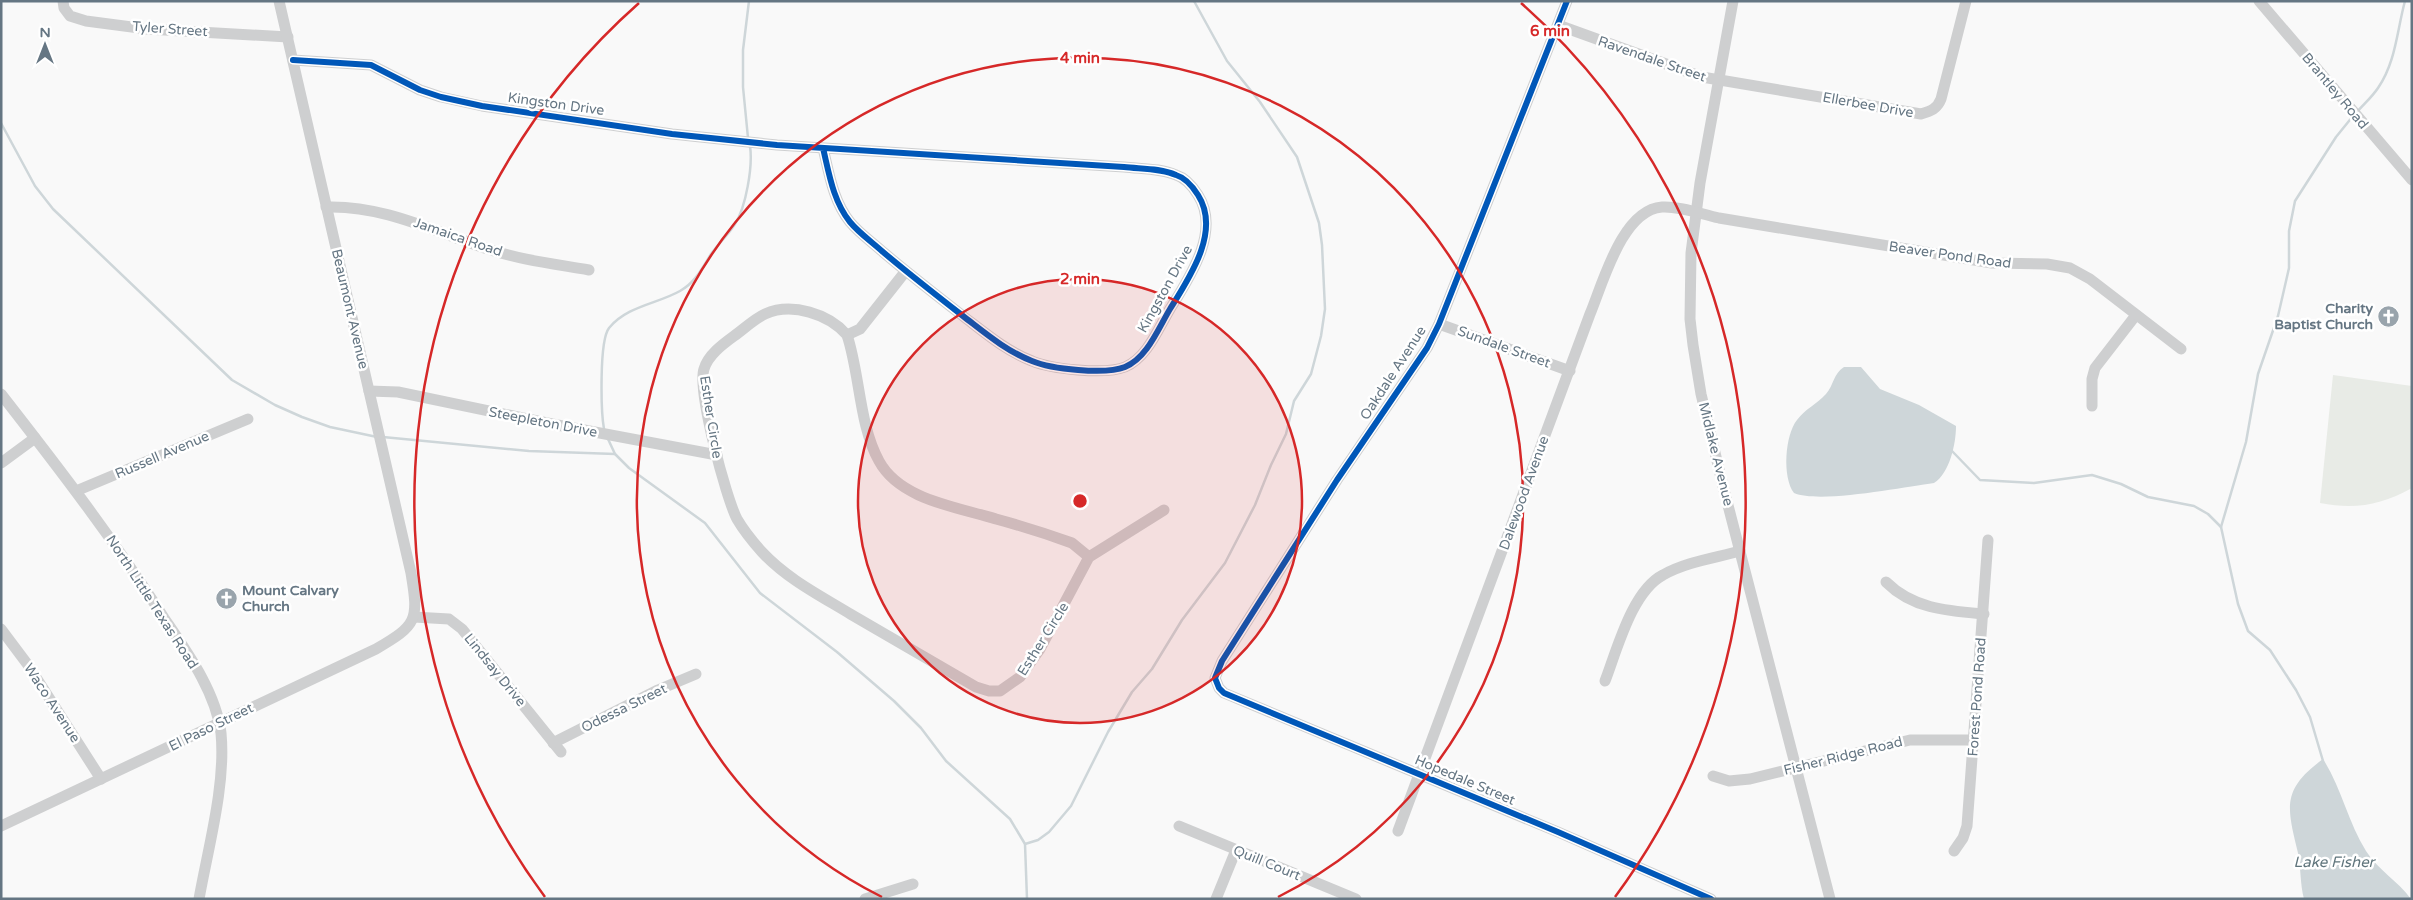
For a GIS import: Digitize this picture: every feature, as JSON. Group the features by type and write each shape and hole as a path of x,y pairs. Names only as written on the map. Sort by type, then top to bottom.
{"street":[{"name":"Tyler Street","path":"63,1 64,8 70,16 86,20 147,29 288,37"},
{"name":"Beaumont Avenue","path":"279,1 411,573 415,597 414,618"},
{"name":"Oakdale Avenue","path":"1215,678 1222,661 1337,480 1427,348 1439,324 1567,1"},
{"name":"Midlake Avenue","path":"1732,1 1696,212 1690,279 1693,345 1701,394 1830,899"},
{"name":"Brantley Road","path":"2259,1 2412,180"},
{"name":"Ellerbee Drive","path":"1719,80 1912,113 1921,114 1932,111 1941,99 1963,2"},
{"name":"Ravendale Street","path":"1558,25 1611,46 1702,77 1719,80"},
{"name":"Kingston Drive","path":"294,60 371,65 420,90 441,97 482,106 672,134 823,148 1162,170 1184,178 1201,200 1206,217 1205,242 1177,298 1140,356 1126,367 1118,370 1066,369 1030,360 994,340 905,272 855,228 840,209 823,148"},
{"name":"Jamaica Road","path":"326,207 342,207 392,215 489,250 589,270"},
{"name":"Dalewood Avenue","path":"1398,832 1421,775 1617,248 1635,221 1649,211 1661,207 1696,212"},
{"name":"Beaver Pond Road","path":"1696,212 1992,263 2057,265 2070,268 2090,279 2180,348"},
{"path":"905,272 860,329 847,336 870,434 879,461 892,478 910,490 934,500 1072,543 1089,557"},
{"name":"Esther Circle","path":"847,336 838,325 827,318 805,311 785,309 764,314 722,345 706,363 702,379 717,456 737,518 771,561 803,586 976,687 989,691 1000,691 1020,677 1040,649 1089,557 1164,510"},
{"path":"2092,406 2092,379 2095,368 2136,314"},
{"name":"Sundale Street","path":"1439,324 1570,371"},
{"name":"Steepleton Drive","path":"369,391 398,392 717,456"},
{"name":"North Little Texas Road","path":"1,394 128,562 194,663 219,723 221,771 199,899"},
{"name":"Russell Avenue","path":"76,491 248,419"},
{"path":"1,463 35,438"},
{"name":"Forest Pond Road","path":"1954,851 1963,838 1967,826 1988,540"},
{"path":"1605,681 1636,603 1646,588 1663,574 1740,551"},
{"path":"1886,582 1914,601 1932,609 1984,614"},
{"name":"El Paso Street","path":"1,826 376,648 403,633 414,618"},
{"name":"Lindsay Drive","path":"414,618 449,619 462,629 561,752"},
{"name":"Waco Avenue","path":"1,629 28,665 101,779"},
{"name":"Odessa Street","path":"553,743 658,690 696,674"},
{"name":"Hopedale Street","path":"1215,678 1219,688 1224,693 1711,899"},
{"name":"Fisher Ridge Road","path":"1713,776 1729,781 1738,781 1910,740 1974,740"},
{"name":"Quill Court","path":"1179,826 1356,899"},
{"path":"1216,899 1236,850"},
{"path":"865,899 914,884"}],"shaded area":[{"path":"2333,375 2412,386 2412,488 2378,502 2356,506 2320,503"}],"water":[{"path":"1844,367 1861,367 1880,389 1919,405 1956,426 1955,441 1948,465 1940,478 1934,483 1842,496 1806,496 1794,493 1788,477 1786,456 1793,427 1800,416 1826,394 1840,370"},
{"name":"Lake Fisher","path":"2323,759 2335,781 2354,828 2366,851 2376,864 2411,899 2304,899 2299,859 2291,823 2291,800 2300,780"}],"waterway":[{"path":"748,138 743,87 743,50 749,1"},
{"path":"1025,844 1038,840 1049,832 1071,806 1108,732 1132,692 1152,669 1182,620 1225,563 1255,505 1286,434 1294,401 1311,374 1321,336 1325,309 1322,245 1319,223 1297,157 1260,102 1227,61 1194,1"},
{"path":"2357,112 2376,91 2389,68 2405,1"},
{"path":"2323,761 2310,717 2296,690 2270,650 2248,631 2238,604 2221,527 2246,442 2258,374 2278,316 2289,268 2289,231 2295,201 2336,137 2353,116"},
{"path":"1,123 35,186 53,209 232,380 275,405 302,417 330,427 377,437"},
{"path":"604,429 602,361 609,328 633,310 680,291 698,274 739,217 748,186 750,146"},
{"path":"383,437 529,451 615,454"},
{"path":"608,439 615,454 629,468 705,523 760,593 837,652 894,701 921,728 946,761 1010,819 1025,844 1027,899"},
{"path":"1949,451 1952,451 1980,480 2034,483 2092,475 2121,484 2148,497 2194,506 2208,514 2221,527"}],"cycle path":[{"path":"1567,1 1439,324 1427,348 1337,480 1222,661 1215,678 1219,688 1224,693 1558,832 1711,899"},
{"path":"293,60 371,65 420,90 441,97 482,106 672,134 777,145 1124,167 1164,171 1183,178 1198,195 1204,209 1205,238 1200,254 1186,283 1146,350 1133,363 1125,367 1105,371 1065,369 1041,364 1022,357 987,335 857,230 839,205 823,148"}],"place":[{"name":"Charity Baptist Church","path":"2389,316"},
{"name":"Mount Calvary Church","path":"226,598"}]}
